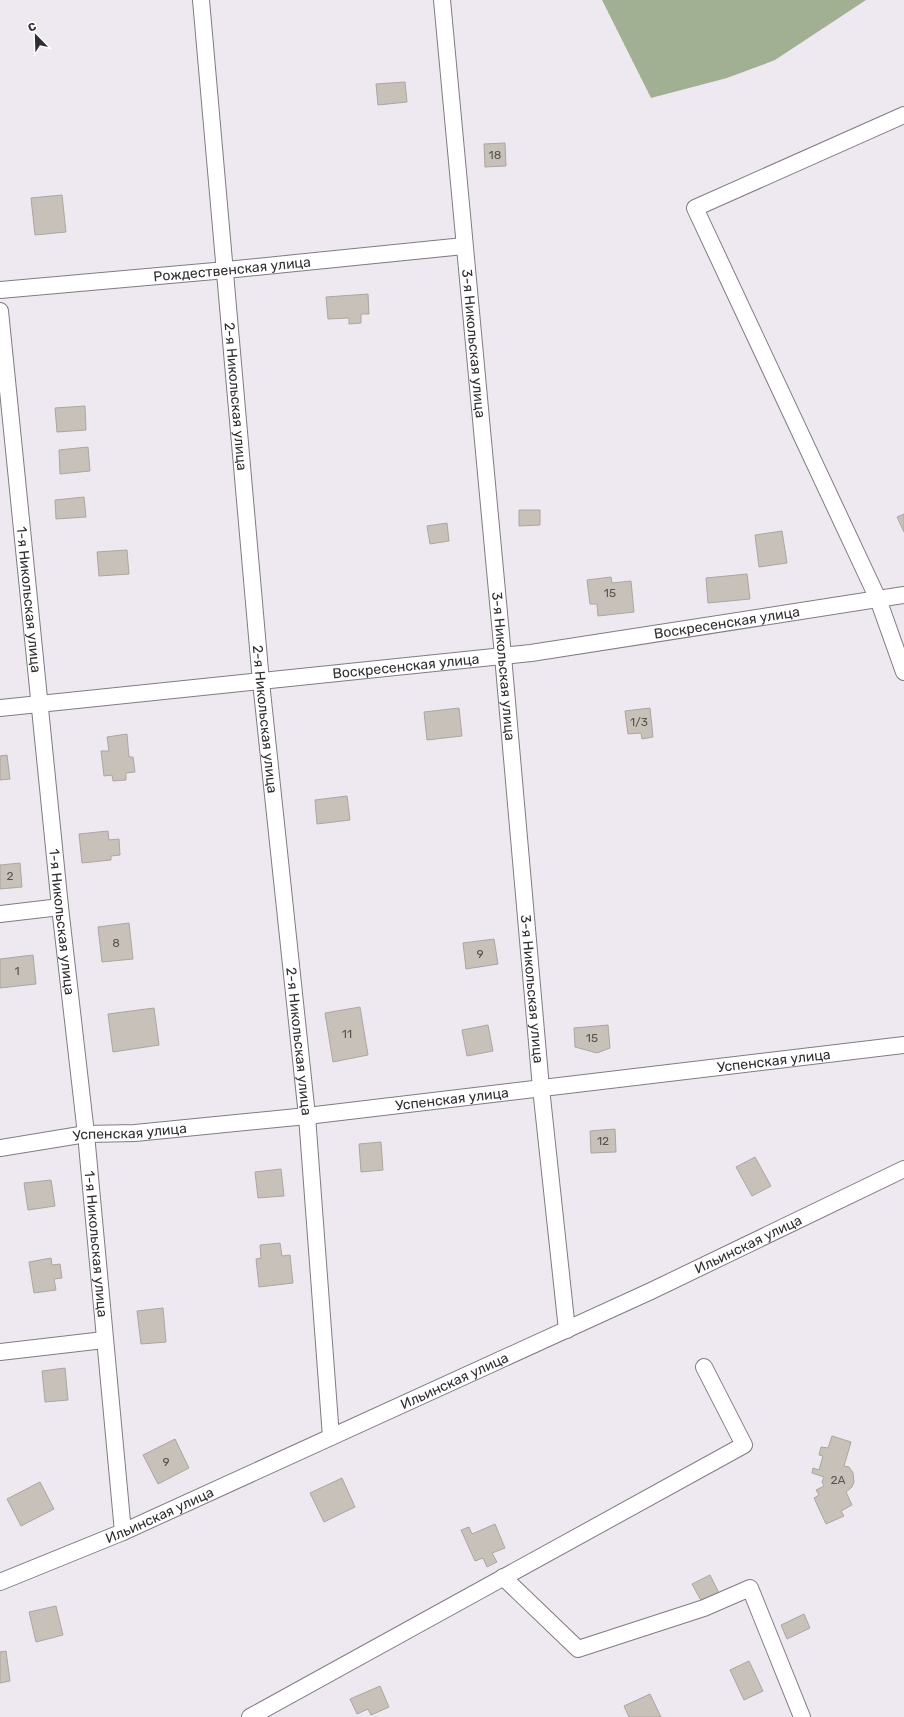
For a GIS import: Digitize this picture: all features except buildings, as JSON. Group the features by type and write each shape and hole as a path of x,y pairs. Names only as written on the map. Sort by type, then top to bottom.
{"street":[{"name":"2-я Никольская улица","path":"201,0 226,270 261,682 307,1116 331,1437"},
{"name":"3-я Никольская улица","path":"442,1 503,656 541,1088 567,1330"},
{"path":"904,115 695,208 878,599 904,672"},
{"name":"Рождественская улица","path":"0,290 226,270 464,246"},
{"name":"1-я Никольская улица","path":"0,311 60,907 86,1134 123,1532"},
{"name":"Воскресенская улица","path":"0,708 503,656 904,595"},
{"path":"0,914 60,907"},
{"name":"Успенская улица","path":"0,1148 86,1134 135,1133 307,1116 904,1045"},
{"name":"Ильинская улица","path":"0,1582 123,1532 567,1330 904,1169"},
{"path":"0,1352 104,1340"},
{"path":"250,1717 744,1445 704,1367"},
{"path":"503,1578 578,1649 704,1608 750,1588 802,1717"}],"green space":[{"path":"602,0 866,0 775,60 727,78 651,98"}]}
